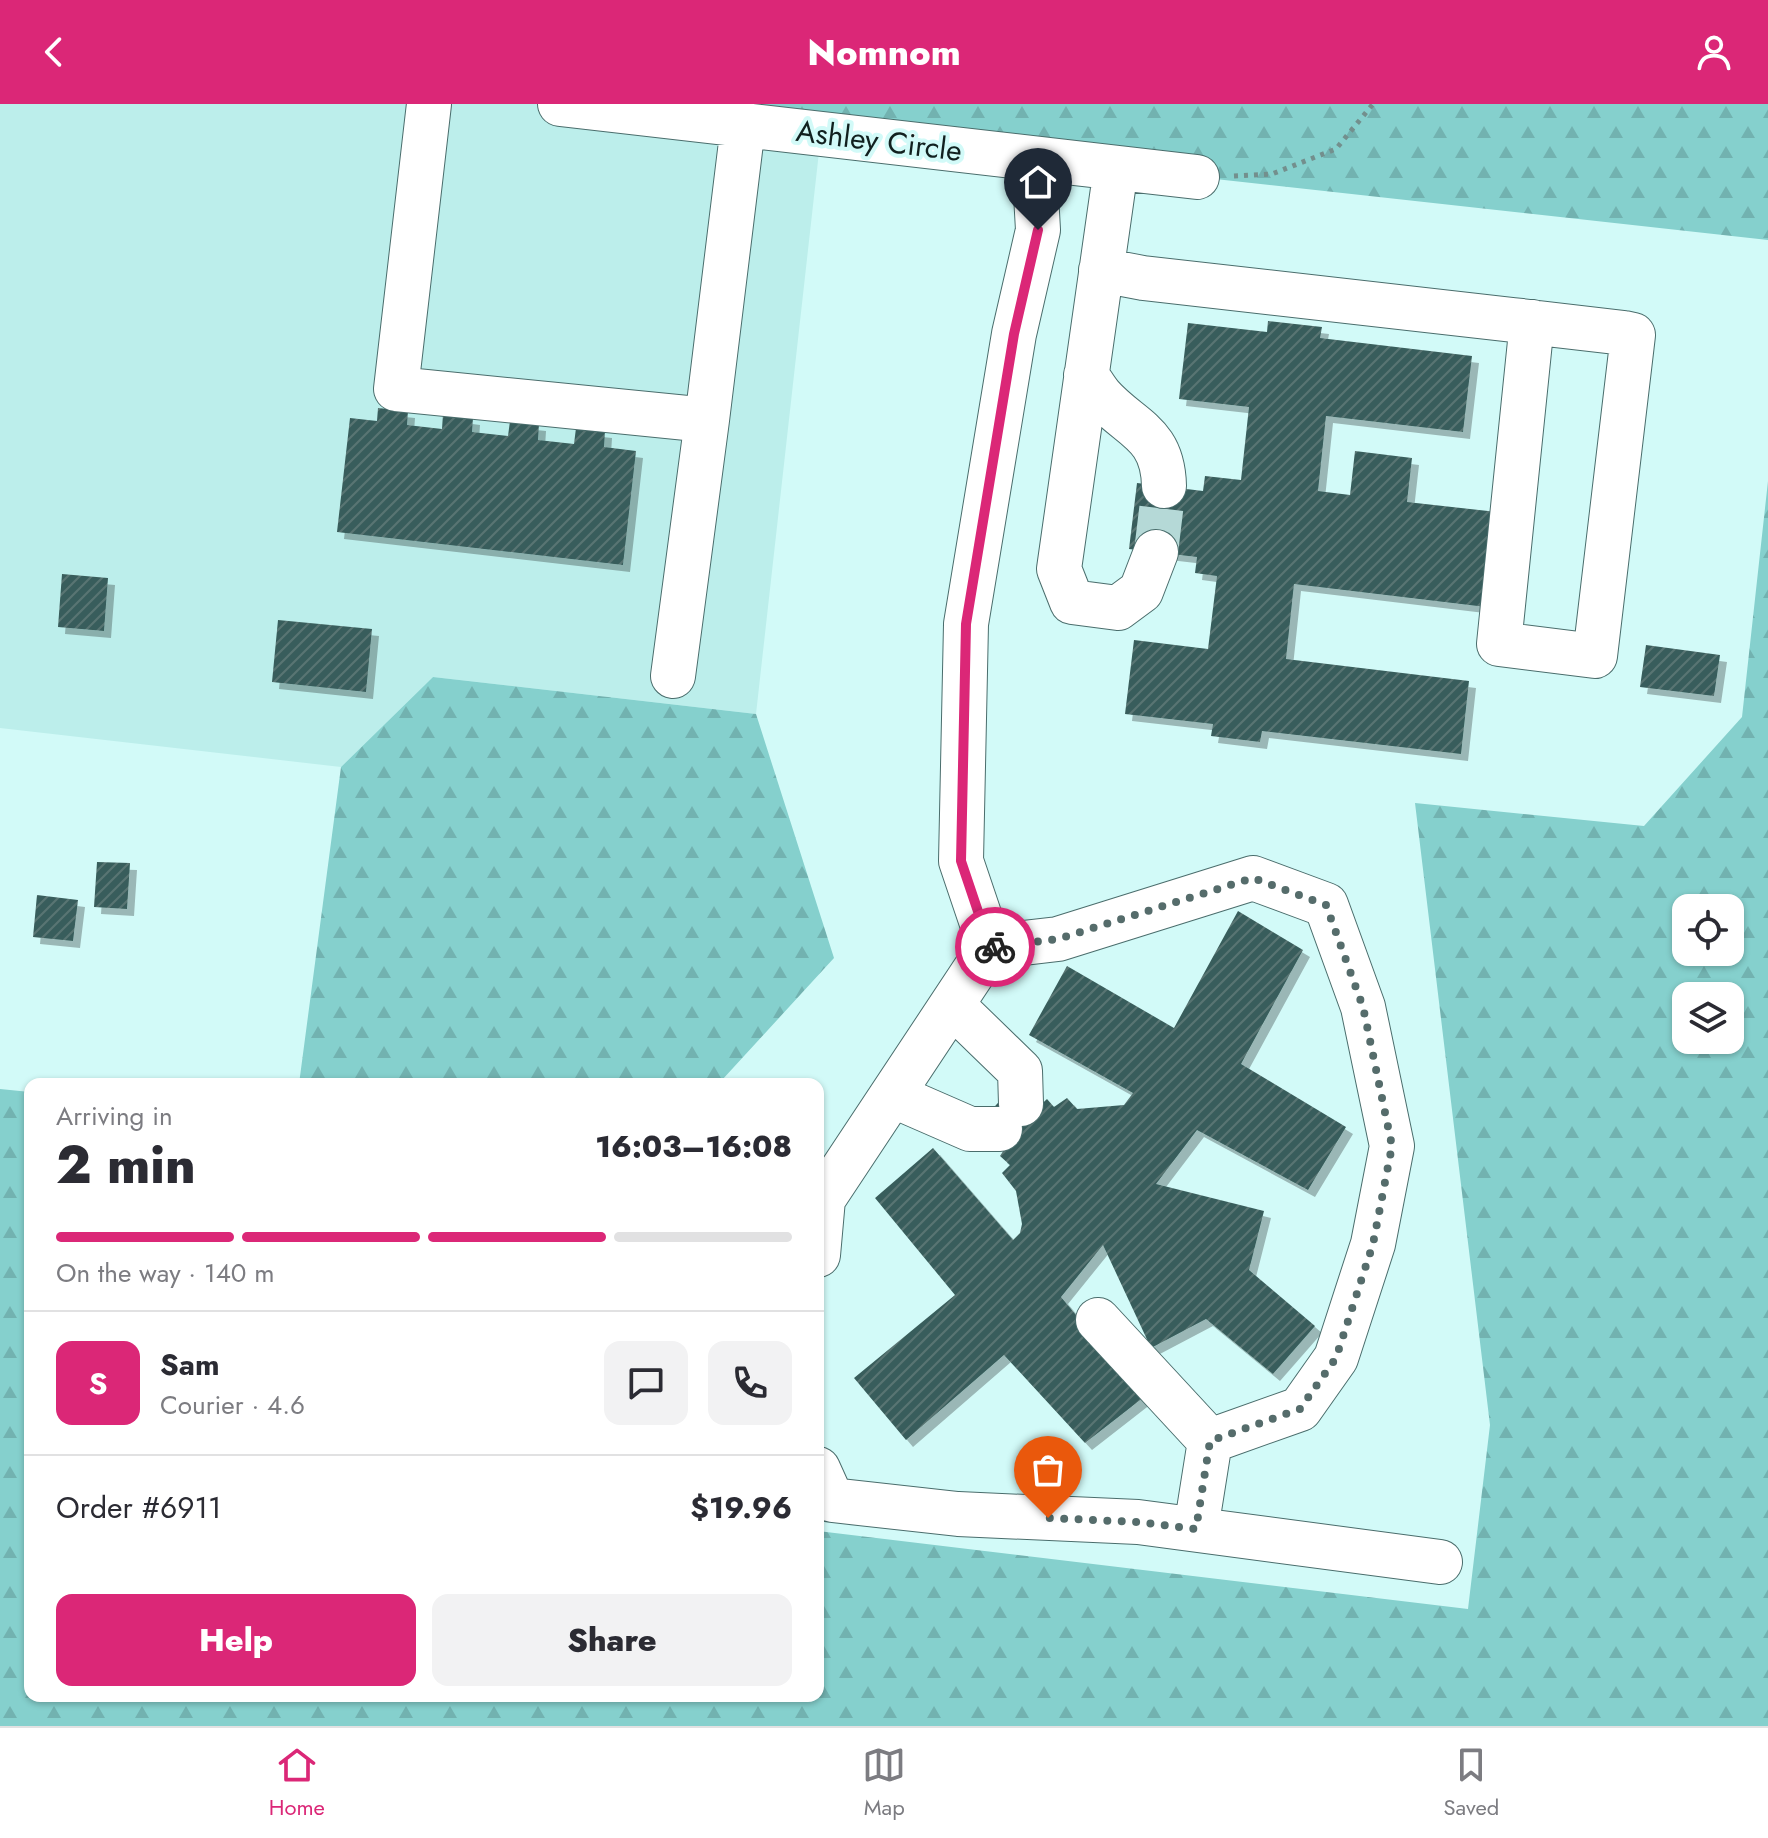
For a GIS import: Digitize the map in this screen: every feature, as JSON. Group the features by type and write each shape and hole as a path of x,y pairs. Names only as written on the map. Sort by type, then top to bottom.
{"street":[{"path":"429,104 396,389 707,420"},
{"name":"Ashley Circle","path":"560,104 1197,177"},
{"path":"673,676 743,126"},
{"path":"990,947 961,861 966,624 1014,334 1038,230 1034,159"},
{"path":"1116,168 1059,569 1072,602 1118,608 1141,591 1156,552"},
{"path":"1101,270 1143,278 1532,322 1633,335 1595,656 1499,644 1532,322"},
{"path":"1086,375 1102,397 1145,433 1164,468 1164,486"},
{"path":"990,947 1058,939 1253,878 1326,905 1363,1007 1392,1146 1373,1244 1336,1358 1300,1409 1210,1441"},
{"path":"824,1197 990,947"},
{"path":"892,1095 970,1129 1010,1116 1020,1071 952,1005"},
{"path":"1098,1320 1210,1441"},
{"path":"1196,1529 1210,1441"},
{"path":"824,1482 832,1500 958,1514 1138,1522 1440,1562"}],"path":[{"path":"1197,177 1272,174 1336,149 1373,104"}],"shaded area":[{"path":"0,104 679,104 821,134 756,714 433,677 341,767 0,728"}],"green space":[{"path":"679,104 1768,104 1768,240 1197,177"},
{"path":"1768,481 1768,1726 0,1726 0,1089 24,1091 24,1702 824,1702 824,1532 1468,1609 1490,1425 1415,803 1644,826 1742,717"},
{"path":"433,677 756,714 834,958 724,1078 300,1078 341,767"}],"building":[{"path":"1268,321 1322,327 1320,338 1472,356 1463,432 1326,416 1318,491 1350,495 1355,451 1412,458 1407,502 1497,512 1486,607 1294,584 1286,659 1469,681 1461,754 1262,731 1260,742 1211,736 1213,724 1125,714 1134,640 1208,649 1217,576 1195,573 1197,557 1129,549 1137,483 1203,491 1205,476 1241,480 1249,407 1179,399 1188,323 1267,332"},
{"path":"378,408 408,411 407,425 442,429 443,414 473,418 472,432 508,436 510,421 539,424 538,440 574,444 576,428 605,431 604,447 636,451 623,565 337,532 350,418 377,421"},
{"path":"62,574 108,578 104,631 58,627"},
{"path":"278,620 372,629 366,692 272,682"},
{"path":"1646,645 1720,655 1714,696 1640,687"},
{"path":"97,862 130,863 127,909 94,907"},
{"path":"37,895 78,900 73,941 33,937"},
{"path":"1238,911 1303,950 1241,1064 1346,1127 1308,1190 1197,1130 1156,1184 1264,1211 1249,1270 1315,1326 1273,1374 1206,1319 1151,1348 1103,1245 1061,1297 1144,1397 1085,1443 1004,1355 906,1440 854,1378 955,1295 875,1198 933,1148 1013,1240 1020,1233 1022,1224 1016,1191 1002,1173 1010,1165 1000,1156 1011,1139 986,1116 1007,1093 1033,1112 1047,1099 1054,1107 1067,1098 1077,1109 1124,1105 1133,1093 1029,1035 1067,966 1174,1028"}],"tunnel":[{"path":"1156,552 1164,486"}],"way so far":[{"path":"995,947 1058,939 1253,878 1326,905 1363,1007 1392,1146 1373,1244 1336,1358 1300,1409 1210,1441 1196,1529 1138,1522 1048,1518"}],"route":[{"path":"995,947 990,947 961,861 966,624 1014,334 1038,230"}]}
